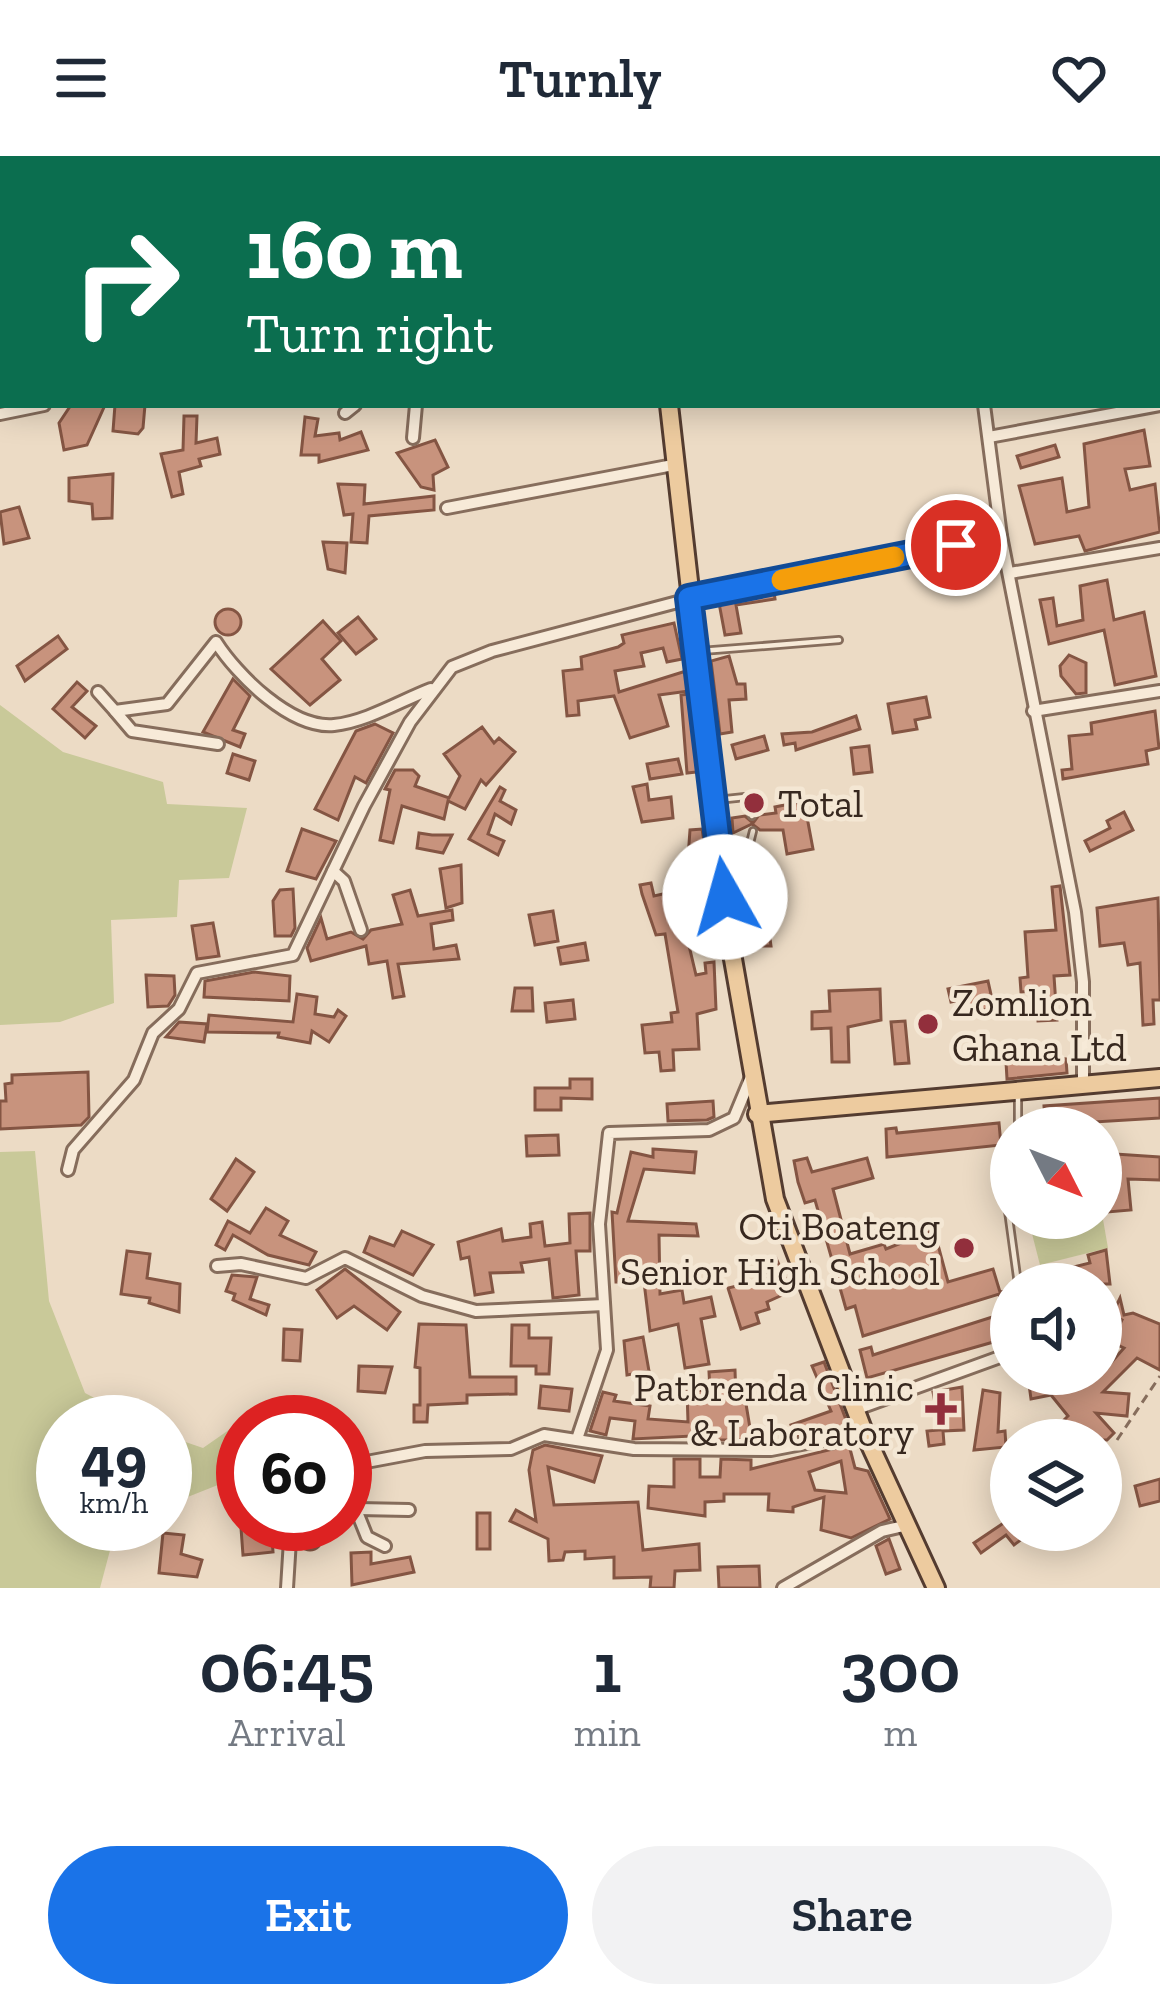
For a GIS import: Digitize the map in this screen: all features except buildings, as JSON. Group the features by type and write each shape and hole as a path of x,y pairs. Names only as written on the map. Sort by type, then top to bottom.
{"main road":[{"path":"669,408 712,800 757,1114 791,1251 864,1432 937,1588"},
{"path":"757,1114 1160,1078"}],"street":[{"path":"412,438 416,408"},
{"path":"984,408 1001,536 1075,912 1083,982 1083,1084"},
{"path":"989,437 1144,408"},
{"path":"447,508 673,465"},
{"path":"68,1170 73,1150 134,1080 153,1034 179,1009 197,973 293,955 364,806 432,688 452,668 492,651 689,598 1001,536"},
{"path":"1010,573 1160,548"},
{"path":"115,711 167,704 216,642 231,665 272,698 300,718 332,726 432,688"},
{"path":"1033,712 1160,691"},
{"path":"98,692 133,731 218,744"},
{"path":"333,871 344,881 361,930"},
{"path":"577,1438 607,1350 599,1224 610,1133 709,1130 734,1118 751,1077"},
{"path":"217,1266 242,1264 306,1278 345,1258 422,1296 476,1311 604,1305"},
{"path":"856,1409 990,1361"},
{"path":"372,1461 425,1451 511,1448 544,1436 634,1449 770,1450 864,1432"},
{"path":"372,1509 409,1510"},
{"path":"784,1588 882,1532 911,1524"},
{"path":"372,1540 385,1546"},
{"path":"287,1588 289,1551"}],"lane":[{"path":"695,651 839,640"},
{"path":"712,800 745,797 752,816"},
{"path":"719,853 750,843 753,831"},
{"path":"1018,1089 1018,1107"}],"path":[{"path":"1122,1433 1160,1376"}],"green space":[{"path":"0,705 63,752 163,782 167,804 247,808 229,878 179,880 177,917 111,920 114,1003 60,1022 0,1025"},
{"path":"35,1151 49,1301 89,1395 36,1395 36,1551 110,1551 100,1588 0,1588 0,1152"},
{"path":"1033,1239 1106,1239 1108,1248 1039,1263"},
{"path":"216,1439 216,1486 192,1495 192,1444 203,1448"}],"slow traffic":[{"path":"782,580 894,557"}],"place":[{"name":"Total","path":"754,803"},
{"name":"Zomlion Ghana Ltd","path":"928,1024"},
{"name":"Oti Boateng Senior High School","path":"964,1248"},
{"name":"Patbrenda Clinic & Laboratory","path":"941,1409"}],"route":[{"path":"725,897 689,598 956,545"}]}
